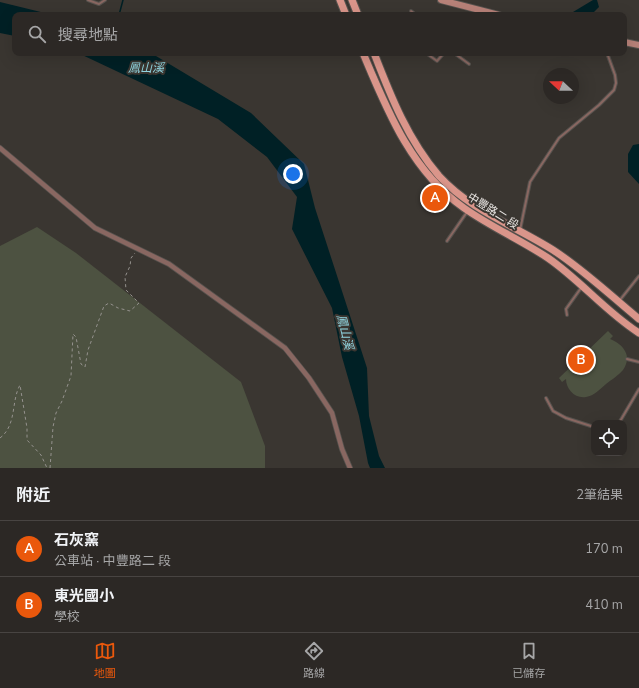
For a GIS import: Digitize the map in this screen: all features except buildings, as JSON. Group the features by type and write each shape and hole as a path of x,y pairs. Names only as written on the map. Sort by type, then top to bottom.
{"main road":[{"path":"340,0 345,12"},
{"path":"352,0 357,12"},
{"path":"441,0 464,3 482,12"},
{"path":"627,43 639,45"},
{"name":"中豐路二 段","path":"364,56 389,114 411,153 441,188 486,223 549,258 639,334"},
{"name":"中豐路二 段","path":"375,56 397,110 417,148 446,182 490,216 554,251 639,319"},
{"path":"441,188 446,182"},
{"path":"518,240 521,232"}],"street":[{"path":"0,148 95,228 168,264 285,348 309,378 332,413 342,449 350,468"}],"lane":[{"path":"88,0 99,4 105,0"},
{"path":"430,56 437,61 441,56"},
{"path":"458,56 469,64"},
{"path":"521,232 530,182 559,138 599,105 614,90 616,83 615,75 608,56"},
{"path":"447,241 468,210"},
{"path":"617,302 639,276"},
{"path":"567,315 566,309 582,287"},
{"path":"627,359 639,362"},
{"path":"621,420 639,389"},
{"path":"546,398 553,411 566,418 591,425"}],"path":[{"path":"50,468 53,426 56,413 71,376 73,334 76,337 81,364 85,368 88,350 104,306 109,303 118,308 130,311 139,303 126,290 125,277 130,266 131,258 139,249"},
{"path":"0,438 10,421 16,392 20,384 27,428 26,440 41,455 47,468"}],"green space":[{"path":"37,227 76,253 241,382 265,446 265,468 0,468 0,246"},
{"path":"608,331 613,336 610,339 619,344 625,351 627,355 626,365 619,374 594,394 586,397 575,395 569,390 566,379 562,382 559,378"}],"water":[{"path":"593,0 597,0 599,7 594,12 573,12"},
{"path":"0,2 41,12 12,12 12,35 0,33"},
{"name":"鳳山溪","path":"84,56 156,56 251,113 304,164 315,208 367,368 369,416 379,456 385,468 370,468 368,463 359,416 342,357 332,308 292,229 297,197 267,157 218,119"},
{"path":"639,144 639,184 628,172 628,154 633,145"}],"waterway":[{"path":"120,12 123,0"}],"place":[{"name":"石灰窯","path":"435,198"},
{"name":"東光國小","path":"581,360"}]}
